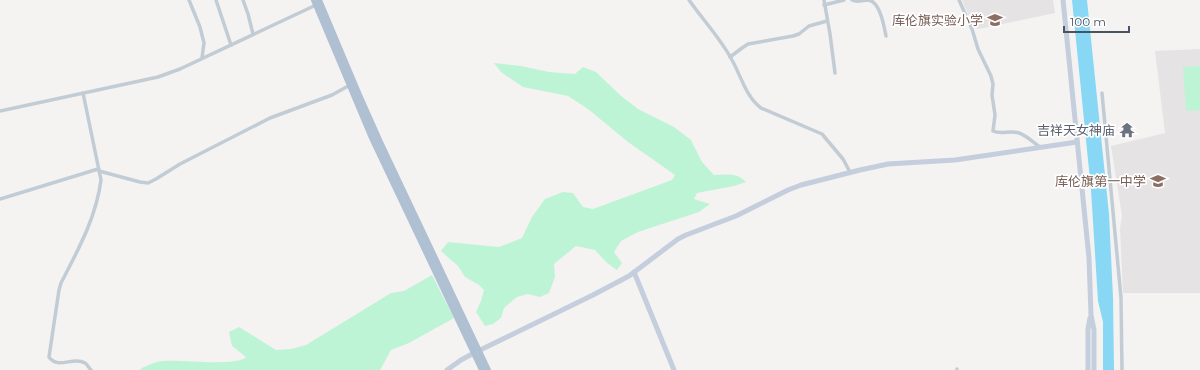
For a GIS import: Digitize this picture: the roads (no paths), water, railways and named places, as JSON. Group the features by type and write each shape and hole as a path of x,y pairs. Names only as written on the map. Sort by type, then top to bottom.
{"main road":[{"path":"317,2 350,85 391,179 477,352 488,370"},
{"path":"317,2 477,352 482,370"}],"street":[{"path":"189,0 200,27 204,43 202,58"},
{"path":"216,0 231,45"},
{"path":"243,0 253,34"},
{"path":"689,0 721,43 757,105 822,134 843,159 850,172"},
{"path":"824,0 835,73"},
{"path":"824,5 844,0"},
{"path":"852,0 859,2 869,0 873,2 879,12 886,36"},
{"path":"959,0 972,29 978,49 991,76 993,84 992,95 995,109 993,131 997,133 1020,133 1040,147"},
{"path":"1063,0 1089,258 1091,315 1094,330 1094,370"},
{"path":"0,111 158,77 180,69 231,45 317,2"},
{"path":"730,57 748,44 793,36 799,34 809,26 827,21"},
{"path":"0,199 98,170 148,183 180,164 270,118 332,94 350,85"},
{"path":"83,93 101,180 99,192 86,234 61,283 49,357 54,363 58,364 80,361 85,363 91,370"},
{"path":"1102,93 1121,298 1122,370"},
{"path":"447,370 461,360 598,293 629,276 670,244 686,235 727,220 801,185 888,164 954,160 1077,142"},
{"path":"634,272 674,370"},
{"path":"1088,370 1088,329 1091,315"}],"water":[{"path":"1072,0 1087,0 1109,214 1113,297 1114,370 1103,370 1103,322 1098,301 1091,190"}],"place":[{"name":"库伦旗实验小学","path":"995,20"},
{"name":"吉祥天女神庙","path":"1127,130"},
{"name":"库伦旗第一中学","path":"1158,181"}]}
